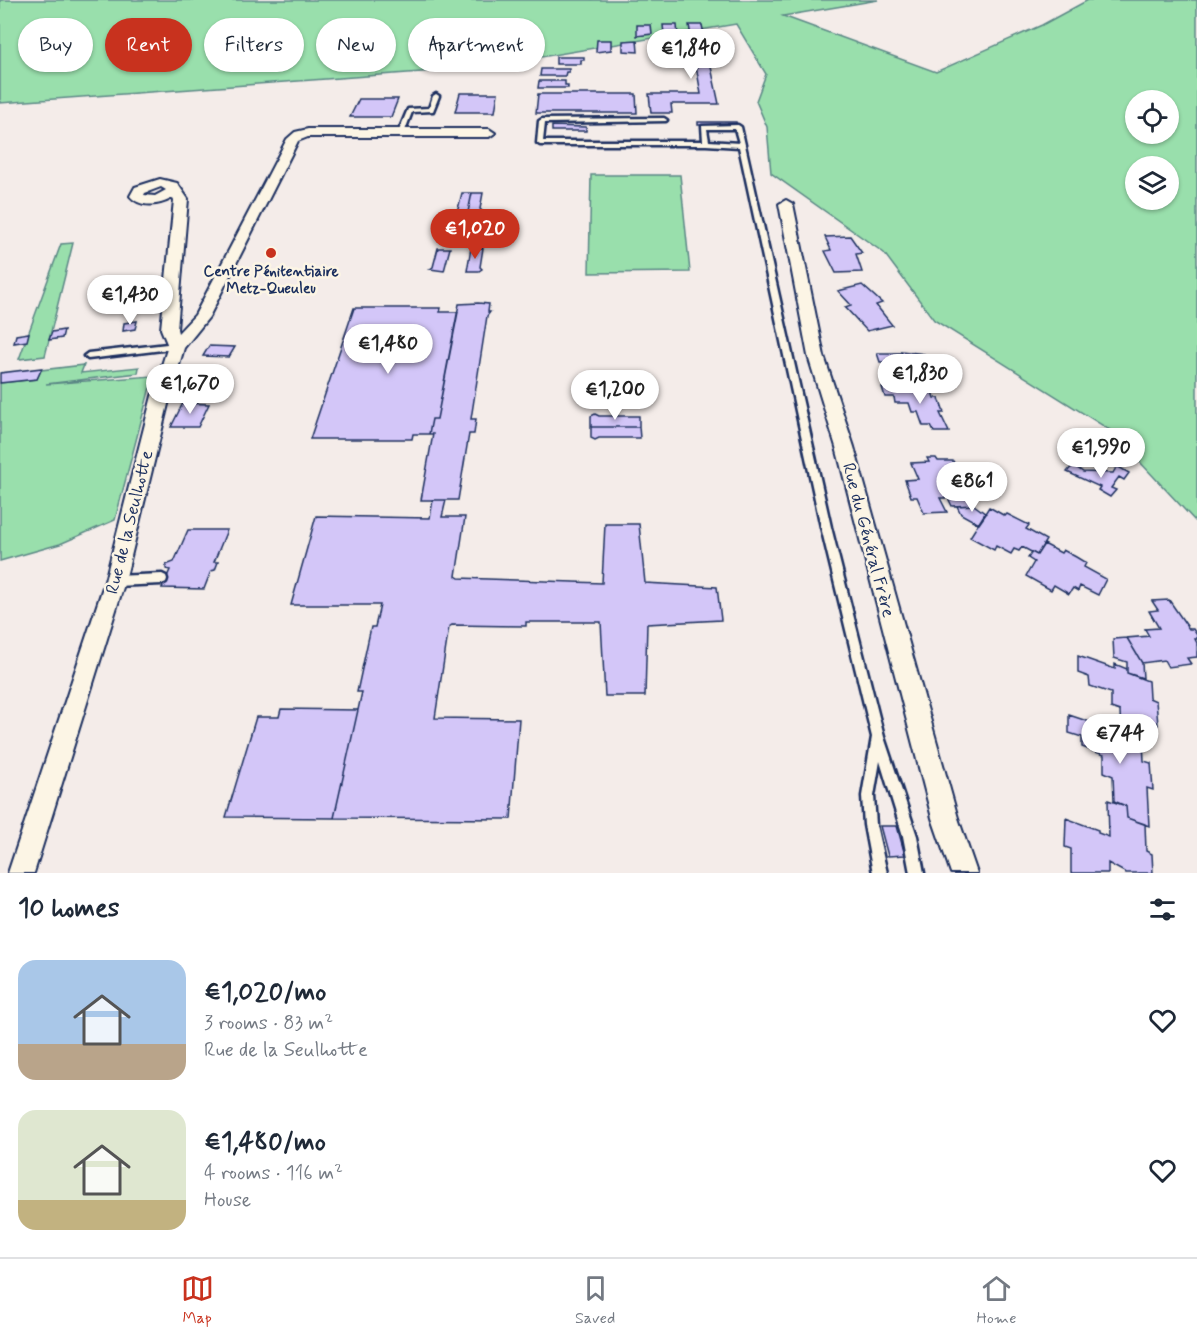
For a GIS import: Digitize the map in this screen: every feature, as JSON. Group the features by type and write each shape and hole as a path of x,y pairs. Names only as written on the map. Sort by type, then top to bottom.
{"street":[{"name":"Rue de la Seulhotte","path":"21,873 115,581 161,396 176,346 201,316 293,139 308,133 489,133"},
{"path":"173,192 181,199 169,329 176,346"},
{"name":"Rue du Général Frère","path":"786,204 816,356 845,447 945,818 964,873"}],"lane":[{"path":"401,133 410,110 431,110 436,96"},
{"path":"664,120 542,121 540,143 741,145"},
{"path":"706,143 704,127 738,127 826,527 878,737 910,836 917,873"},
{"path":"88,356 176,346"},
{"path":"115,581 162,579"},
{"path":"878,737 868,796 870,825 880,873"}],"green space":[{"path":"0,0 878,0 783,16 936,72 1042,25 1088,0 1197,0 1197,523 1110,430 934,320 884,253 771,173 767,127 756,101 766,74 736,24 545,56 545,18 408,18 408,72 422,72 0,103"},
{"path":"591,175 680,175 690,272 589,273"},
{"path":"73,243 45,356 19,359 61,244"},
{"path":"140,291 138,306 104,312 107,297"},
{"path":"84,365 81,373 139,367 138,373 46,384 153,376 115,520 60,544 0,561 0,383 37,379 41,370"}],"building":[{"path":"637,25 651,25 652,34 637,36"},
{"path":"663,25 677,25 678,36 664,34"},
{"path":"689,25 702,25 719,104 671,104 672,113 651,113 649,94 701,94"},
{"path":"597,40 611,40 611,50 596,52"},
{"path":"637,40 638,52 623,51 623,41"},
{"path":"556,57 584,57 584,60 581,60 581,64 556,64"},
{"path":"545,69 569,69 565,76 540,76 541,72 545,72"},
{"path":"539,81 565,81 568,88 538,88"},
{"path":"460,93 498,93 495,112 455,112"},
{"path":"538,94 636,94 637,113 536,113"},
{"path":"359,99 398,99 391,117 350,117"},
{"path":"698,122 736,122 737,125 698,125"},
{"path":"552,126 586,127 586,131 552,131"},
{"path":"462,193 472,193 468,212 455,211 458,209"},
{"path":"472,193 483,193 480,209 482,211 468,212"},
{"path":"850,236 862,253 856,254 862,272 836,273 825,251 831,250 825,237"},
{"path":"438,248 450,248 444,271 430,269 433,267"},
{"path":"471,248 483,248 480,267 482,269 479,271 467,271"},
{"path":"862,285 882,303 876,305 892,325 867,331 845,307 851,305 838,291"},
{"path":"459,304 489,304 488,312 490,312 487,316 471,419 476,419 474,434 469,434 458,500 421,500 433,434 429,434 432,419 437,419"},
{"path":"354,308 441,308 440,312 458,312 437,419 432,419 429,434 413,434 412,439 310,439"},
{"path":"137,321 135,329 123,331 124,323"},
{"path":"64,330 62,338 49,340 52,332"},
{"path":"29,333 27,341 14,343 16,335"},
{"path":"209,346 235,347 229,357 203,356"},
{"path":"901,351 924,354 927,363 932,363 937,376 932,376 936,388 916,388 912,376 906,376 903,368 890,368 888,362 880,362 877,353 902,353"},
{"path":"42,368 37,379 0,383 0,373"},
{"path":"907,385 931,388 934,398 939,398 944,413 940,413 949,432 934,432 931,426 923,426 918,412 912,412 909,403 895,403 894,397 885,397 882,387 908,388"},
{"path":"183,403 209,404 198,427 171,427"},
{"path":"595,414 599,416 639,416 639,427 591,427 591,416"},
{"path":"591,427 639,427 640,438 599,438 595,440 591,438"},
{"path":"927,458 953,461 972,489 966,489 974,505 952,506 948,498 940,498 947,512 924,513 917,497 911,497 905,480 918,479 911,463 929,462"},
{"path":"1073,465 1083,472 1113,473 1117,466 1129,473 1124,480 1119,477 1111,488 1116,490 1110,497 1098,490 1100,487 1067,472"},
{"path":"433,500 446,500 442,517 465,517 456,576 459,578 602,583 605,524 639,524 645,583 717,587 721,620 647,624 645,696 605,696 601,622 526,622 526,626 452,625 449,627 435,718 519,719 511,819 334,818 362,692 357,692 371,627 375,627 380,605 291,605 316,516 430,518"},
{"path":"974,505 986,514 979,524 961,514 957,506"},
{"path":"989,507 1029,525 1026,529 1046,540 1037,555 1022,547 1019,551 1014,549 1011,554 996,546 994,550 970,537"},
{"path":"188,530 227,530 214,562 218,562 215,570 211,571 204,589 162,588 170,570 166,569 166,565 174,562"},
{"path":"1044,544 1061,553 1063,550 1076,557 1086,563 1084,567 1106,579 1098,595 1080,586 1078,591 1073,588 1069,594 1054,585 1051,590 1026,576 1034,562 1028,558 1032,552 1037,555"},
{"path":"1169,600 1189,629 1193,629 1197,635 1195,639 1197,657 1187,658 1191,664 1168,667 1164,660 1142,663 1127,638 1149,636 1145,629 1159,628 1149,611 1158,610 1152,601"},
{"path":"1127,638 1142,663 1143,678 1127,673 1127,662 1114,658 1113,639"},
{"path":"1078,656 1115,669 1115,664 1127,669 1127,673 1148,681 1149,698 1156,701 1158,725 1150,722 1151,744 1121,733 1120,711 1111,708 1111,693 1090,686 1089,677 1078,673"},
{"path":"281,709 358,710 334,818 226,817 256,717 279,717"},
{"path":"1069,715 1108,728 1108,724 1120,728 1121,733 1143,741 1144,761 1151,763 1153,790 1147,788 1149,826 1127,818 1126,806 1114,801 1113,776 1104,772 1104,755 1082,747 1082,737 1069,733"},
{"path":"1108,800 1126,806 1127,818 1145,824 1146,851 1152,854 1153,873 1126,873 1108,863 1108,873 1071,873 1071,849 1065,847 1066,818 1098,830 1098,833 1109,837"},
{"path":"880,826 897,826 905,855 888,856"}],"place":[{"name":"Centre Pénitentiaire Metz-Queuleu","path":"271,253"}]}
